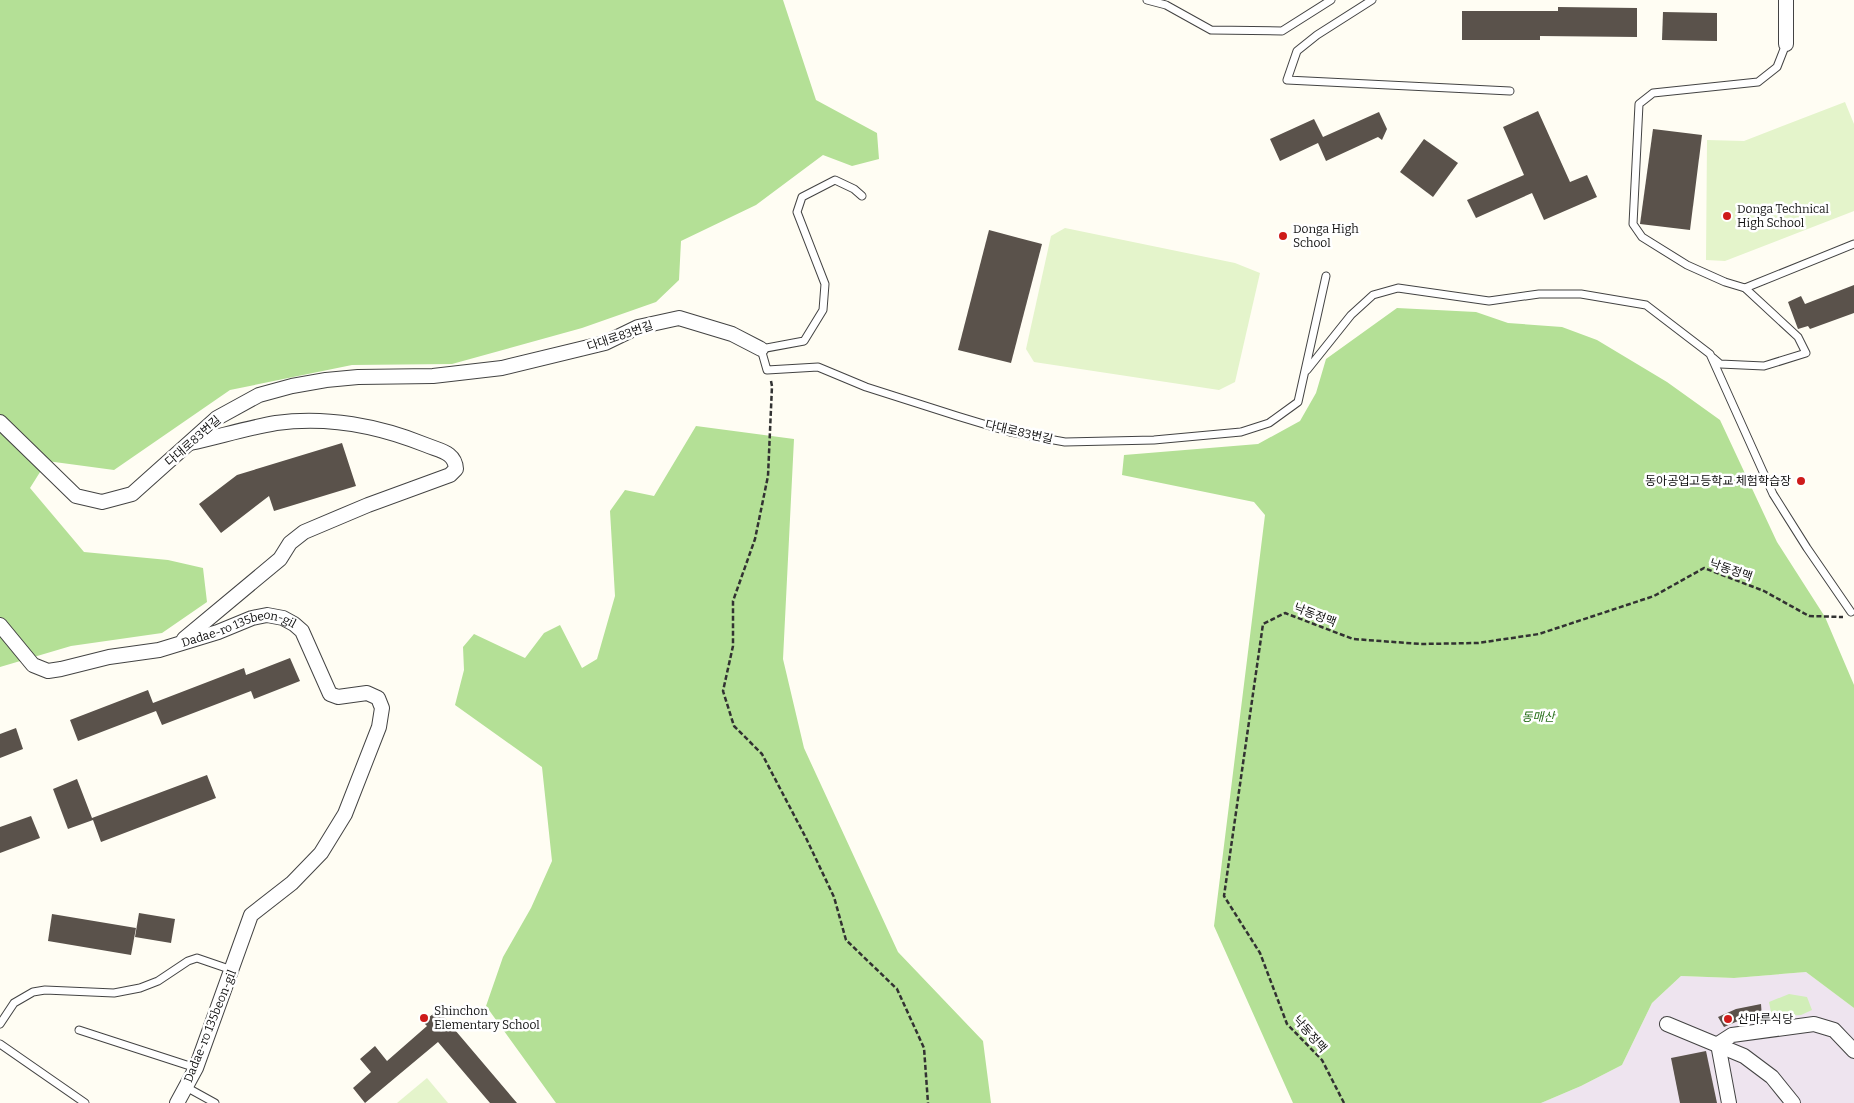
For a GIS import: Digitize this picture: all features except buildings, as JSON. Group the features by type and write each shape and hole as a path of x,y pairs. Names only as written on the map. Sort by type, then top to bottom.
{"street":[{"path":"1786,0 1786,44"},
{"name":"다대로83번길","path":"0,422 76,496 102,502 132,494 217,418 259,395 292,386 358,377 466,374 502,368 605,343 638,327 679,318 732,334 761,349"},
{"path":"180,642 280,559 290,543 304,532 368,505 450,475 456,469 456,461 451,455 411,439 365,426 322,421 276,423 189,444"},
{"name":"Dadae-ro 135beon-gil","path":"0,625 33,664 48,671 109,657 159,650 180,642 218,632 252,618 267,616 283,618 302,631 330,694 338,697 367,693 378,698 382,708 379,727 345,814 321,853 292,883 251,914 196,1068 176,1103"},
{"path":"1667,1024 1744,1056 1772,1077 1793,1103"},
{"path":"1718,1044 1732,1035 1814,1024 1834,1030 1854,1051"},
{"path":"1718,1044 1729,1103"}],"lane":[{"path":"1146,0 1166,5 1210,30 1282,31 1331,0"},
{"path":"1372,0 1297,51 1287,80 1510,90"},
{"path":"1305,372 1351,315 1373,295 1398,288 1489,301 1539,294 1581,294 1646,305 1710,354 1720,364 1764,366 1806,353 1798,337 1745,288 1725,282 1688,265 1642,237 1633,224 1639,104 1653,92 1758,82 1777,66 1786,44"},
{"path":"767,370 761,349 804,341 824,310 825,284 797,212 802,197 835,180 854,189 862,196"},
{"path":"1745,288 1854,244"},
{"name":"다대로83번길","path":"767,370 818,367 866,387 957,416 1010,432 1065,442 1154,440 1241,432 1269,424 1298,402 1326,276"},
{"path":"1710,354 1772,494 1851,612"},
{"path":"0,1024 14,1003 33,992 45,990 114,993 140,988 158,980 188,961 197,958 232,970"},
{"path":"79,1030 196,1068"},
{"path":"0,1044 85,1103"},
{"path":"186,1087 215,1103"}],"path":[{"path":"767,370 772,386 768,476 756,539 733,601 733,646 723,691 734,726 762,754 806,838 834,897 846,940 897,989 924,1048 928,1103"},
{"name":"낙동정맥","path":"1344,1103 1322,1060 1287,1024 1260,954 1224,896 1263,624 1285,613 1353,639 1421,644 1478,644 1539,634 1654,596 1704,568 1764,591 1809,616 1845,618"}],"shaded area":[{"path":"1806,972 1854,1008 1854,1103 1541,1103 1581,1086 1622,1065 1652,1003 1681,976 1734,978"}],"green space":[{"path":"0,0 783,0 816,100 877,133 879,159 852,166 823,155 756,205 681,241 679,280 656,302 582,328 452,364 352,365 230,390 114,470 47,461 30,488 84,552 168,560 203,568 207,602 162,633 71,646 0,667"},
{"path":"1845,102 1854,124 1854,211 1725,261 1706,260 1707,140 1744,141"},
{"path":"1065,228 1235,263 1260,273 1235,382 1219,390 1034,362 1026,349 1051,236"},
{"name":"동매산","path":"1397,308 1476,312 1508,323 1562,327 1597,340 1667,382 1720,420 1777,542 1825,617 1854,685 1854,1008 1806,972 1734,978 1681,976 1652,1003 1622,1065 1581,1086 1541,1103 1293,1103 1214,926 1265,515 1254,502 1122,475 1124,455 1258,444 1300,421 1316,393 1326,359"},
{"path":"696,426 794,439 783,659 804,748 898,952 983,1041 991,1103 556,1103 486,1006 503,957 531,908 552,861 542,767 455,705 464,670 463,647 474,634 525,658 544,633 560,625 582,668 597,659 615,596 610,511 625,490 654,496"},
{"path":"1789,994 1807,997 1812,1010 1801,1015 1772,1017 1769,1002"},
{"path":"427,1078 448,1103 397,1103"}],"place":[{"name":"Donga Technical High School","path":"1727,216"},
{"name":"Donga High School","path":"1283,236"},
{"name":"동아공업고등학교 체험학습장","path":"1801,481"},
{"name":"Shinchon Elementary School","path":"424,1018"},
{"name":"산마루식당","path":"1728,1019"}]}
